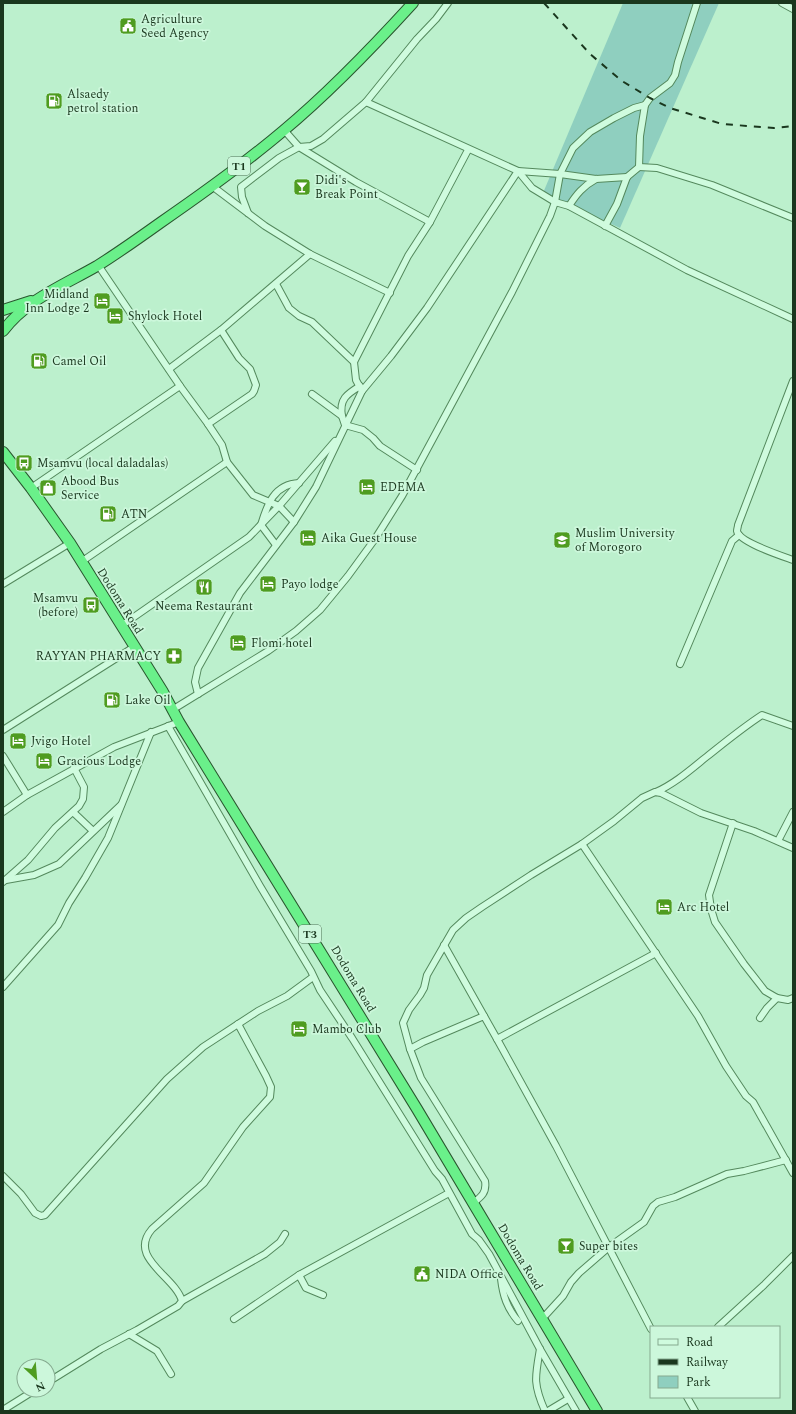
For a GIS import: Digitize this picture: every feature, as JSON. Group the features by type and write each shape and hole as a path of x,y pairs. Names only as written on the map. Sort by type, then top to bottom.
{"highway":[{"name":"T1","path":"3,331 15,318 41,297 98,265 158,224 212,186 284,130 359,61 413,3"},
{"name":"T1","path":"3,310 41,297"},
{"name":"Dodoma Road","path":"3,447 13,465"},
{"name":"Dodoma Road","path":"3,452 31,488 70,544 163,692 179,722 417,1109 472,1204 597,1411"}],"street":[{"path":"248,213 242,197 241,187 279,158 299,147 311,146 323,139 366,102 448,3"},
{"path":"639,167 640,136 646,105 650,98 670,83 675,75 697,3"},
{"path":"782,3 793,9"},
{"path":"366,102 468,150 518,171 560,174 596,179 627,177"},
{"path":"172,710 268,651 296,631 320,610 348,576 375,539 417,470 512,292 550,216 555,202 560,174 572,148 590,132 628,110 646,105"},
{"path":"284,130 299,147 356,182 430,222"},
{"path":"361,389 356,380 354,362 408,256 430,222 468,150"},
{"path":"605,226 627,177 639,167 657,168 712,185 793,218"},
{"path":"518,171 532,188 555,202 569,206 687,270 793,319"},
{"path":"198,694 195,682 198,668 240,593 294,522 316,487 361,389 392,356 427,308 518,171"},
{"path":"569,206 586,184 596,179"},
{"path":"212,186 265,226 310,254 390,293"},
{"path":"169,369 221,330 310,254"},
{"path":"98,265 180,386 208,424 222,446 227,462 253,495 279,506 294,522"},
{"path":"276,284 289,308 299,316 312,322 354,362"},
{"path":"208,424 252,394 256,385 250,369 239,358 221,330"},
{"path":"793,381 737,531 739,536 746,541 793,560"},
{"path":"31,488 180,386"},
{"path":"345,425 340,407 346,396 361,389"},
{"path":"312,394 342,416"},
{"path":"345,425 364,430 380,446 417,470"},
{"path":"121,626 249,537 279,506 341,435"},
{"path":"81,562 227,462"},
{"path":"276,545 266,534 261,525 269,502 274,495 292,483 299,483"},
{"path":"680,664 732,541 739,536"},
{"path":"3,584 70,544"},
{"path":"3,730 134,647"},
{"path":"472,1204 481,1197 486,1188 485,1181 421,1078 410,1049 403,1023 409,1010 424,988 427,975 453,930 466,918 531,875 582,844 614,821 642,798 665,788 678,780 735,734 762,715 793,726"},
{"path":"3,812 27,795 114,747 179,722"},
{"path":"168,726 314,977 320,990 349,1032 434,1171 442,1179 472,1234 479,1240 501,1276 540,1349 576,1411"},
{"path":"3,987 58,925 69,903 108,838 152,732"},
{"path":"3,756 27,795"},
{"path":"4,881 28,860 64,818 79,806 83,799 84,787 74,768"},
{"path":"655,792 661,793 701,813 733,823 793,848"},
{"path":"4,881 34,875 59,864 123,803"},
{"path":"73,812 93,830"},
{"path":"778,841 793,812"},
{"path":"733,823 709,895 715,922 748,970 765,991 777,998 788,1000 793,998"},
{"path":"582,844 701,1022 726,1066 746,1096 754,1104 793,1173"},
{"path":"444,945 556,1146 650,1327"},
{"path":"497,1039 656,953"},
{"path":"3,1176 21,1194 35,1213 41,1216 45,1215 167,1079 203,1047 258,1011 287,996 314,977"},
{"path":"760,1018 777,998"},
{"path":"410,1049 484,1016"},
{"path":"182,1301 180,1295 146,1254 144,1241 152,1229 204,1183 243,1127 270,1097 271,1087 238,1024"},
{"path":"542,1319 563,1296 571,1282 579,1273 609,1247 644,1222 653,1206 658,1202 675,1197 727,1174 786,1160"},
{"path":"234,1319 299,1275 449,1193"},
{"path":"56,1377 101,1349 178,1306 182,1301 265,1254 280,1242 286,1234"},
{"path":"719,1326 793,1256"},
{"path":"299,1275 306,1288 323,1295"},
{"path":"501,1276 502,1290 506,1303 511,1313 518,1321"},
{"path":"129,1334 157,1351 171,1374"},
{"path":"540,1349 536,1380 538,1395 545,1411"},
{"path":"3,1410 22,1398"},
{"path":"688,1398 695,1411"},
{"path":"548,1411 568,1399"}],"green space":[{"path":"623,3 719,3 620,228 543,193"}],"railway":[{"path":"544,3 590,54 622,81 670,108 722,124 774,128 793,126"}],"place":[{"name":"Agriculture Seed Agency","path":"128,26"},
{"name":"Alsaedy petrol station","path":"54,101"},
{"name":"Didi's Break Point","path":"302,187"},
{"name":"Midland Inn Lodge 2","path":"102,301"},
{"name":"Shylock Hotel","path":"115,316"},
{"name":"Camel Oil","path":"39,361"},
{"name":"Msamvu (local daladalas)","path":"24,463"},
{"name":"EDEMA","path":"367,487"},
{"name":"Abood Bus Service","path":"48,488"},
{"name":"ATN","path":"108,514"},
{"name":"Aika Guest House","path":"308,538"},
{"name":"Muslim University of Morogoro","path":"562,540"},
{"name":"Payo lodge","path":"268,584"},
{"name":"Neema Restaurant","path":"204,587"},
{"name":"Msamvu (before)","path":"91,605"},
{"name":"Flomi hotel","path":"238,643"},
{"name":"RAYYAN PHARMACY","path":"174,656"},
{"name":"Lake Oil","path":"112,700"},
{"name":"Jvigo Hotel","path":"18,741"},
{"name":"Gracious Lodge","path":"44,761"},
{"name":"Arc Hotel","path":"664,907"},
{"name":"Mambo Club","path":"299,1029"},
{"name":"Super bites","path":"566,1246"},
{"name":"NIDA Office","path":"422,1274"}]}
